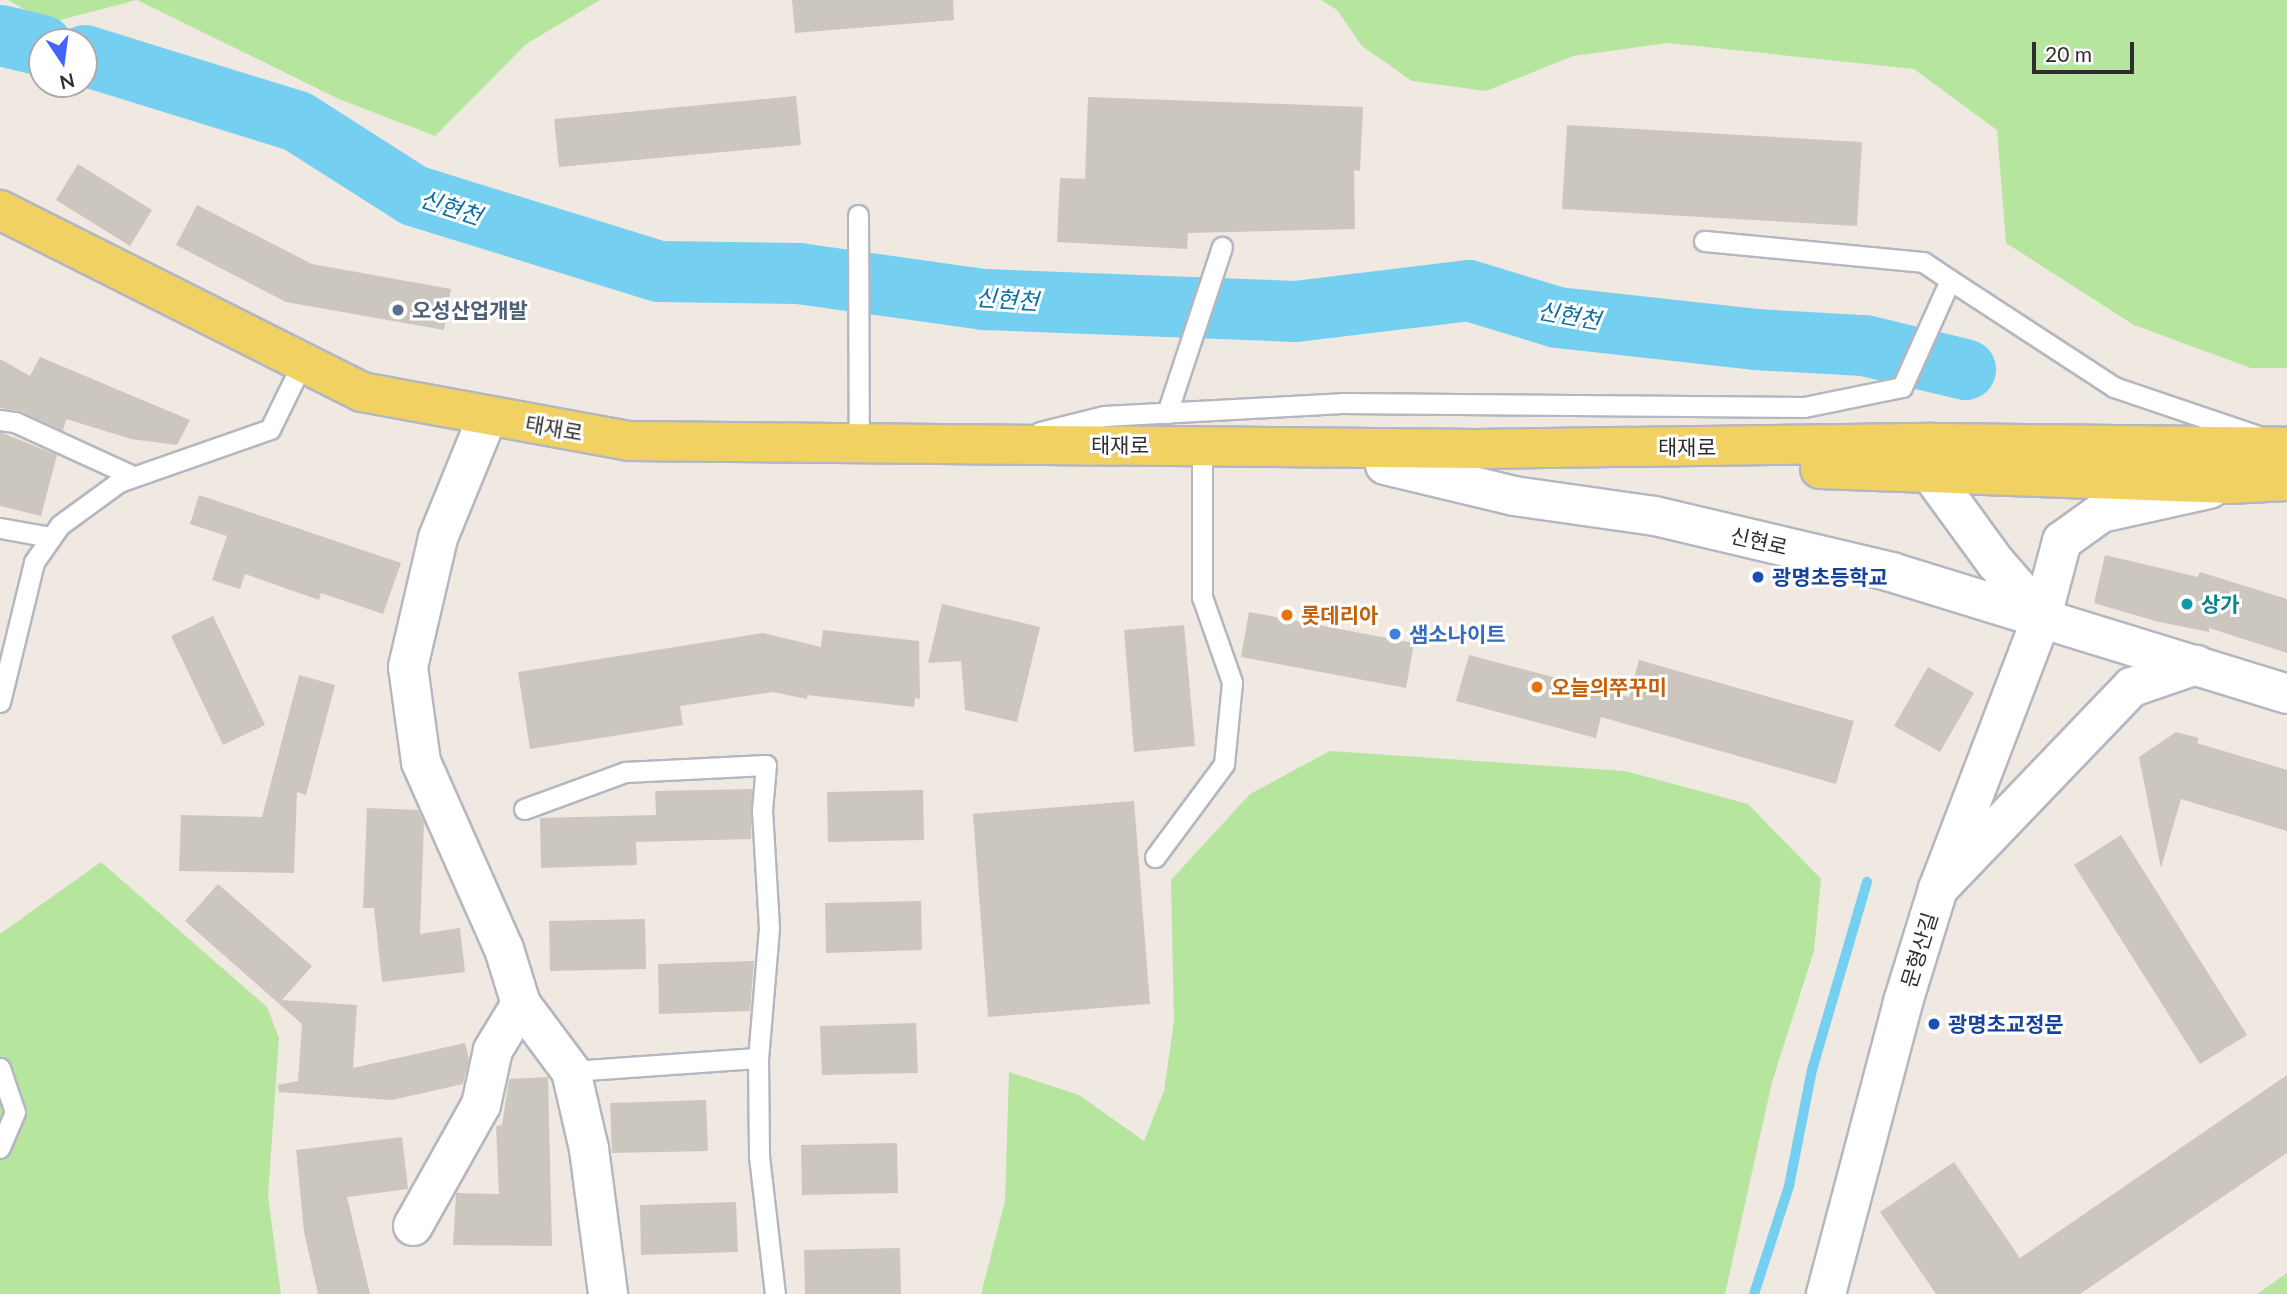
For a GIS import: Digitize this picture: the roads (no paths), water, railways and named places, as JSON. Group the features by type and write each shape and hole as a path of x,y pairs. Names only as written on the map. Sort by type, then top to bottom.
{"main road":[{"name":"태재로","path":"0,210 362,392 629,441 859,446 1491,449 1931,458 2229,484 2287,481"},
{"name":"태재로","path":"0,237 358,408 626,457 1748,466 2287,446"}],"street":[{"path":"482,430 438,538 408,667 421,762 504,949 521,1004 570,1071 589,1149 608,1294"},
{"path":"1931,458 1996,564 2042,616"},
{"name":"신현로","path":"1385,464 1514,496 1655,516 1891,572 2042,616 2287,694"},
{"name":"문형산길","path":"1826,1294 1903,1002 1938,889 2042,616 2062,541 2101,513 2229,484"},
{"path":"1938,889 2132,687 2196,665"},
{"path":"413,1226 481,1105 492,1050 521,1004"}],"lane":[{"path":"858,215 859,446"},
{"path":"1704,241 1923,262 1951,287 2114,387 2287,446"},
{"path":"1167,413 1222,247"},
{"path":"988,445 1104,416 1342,403 1804,407 1902,387 1951,287"},
{"path":"0,702 34,562 60,525 133,476 270,429 295,378"},
{"path":"0,420 15,422 133,476"},
{"path":"1156,857 1224,764 1233,682 1202,597 1202,462"},
{"path":"0,528 51,537"},
{"path":"524,809 625,772 766,765 762,810 769,928 758,1058 759,1156 775,1294"},
{"path":"570,1071 758,1058"},
{"path":"0,1068 15,1112 0,1148"}],"waterway":[{"name":"신현천","path":"0,35 28,42"},
{"name":"신현천","path":"98,59 297,121 413,195 659,271 798,273 984,299 1295,311 1468,290 1557,317 1755,339 1864,345 1965,369"},
{"path":"1754,1294 1789,1186 1812,1070 1867,882"}],"place":[{"name":"오성산업개발","path":"398,310"},
{"name":"광명초등학교","path":"1758,577"},
{"name":"상가","path":"2187,604"},
{"name":"롯데리아","path":"1287,615"},
{"name":"샘소나이트","path":"1395,634"},
{"name":"오늘의쭈꾸미","path":"1537,687"},
{"name":"광명초교정문","path":"1934,1024"}]}
